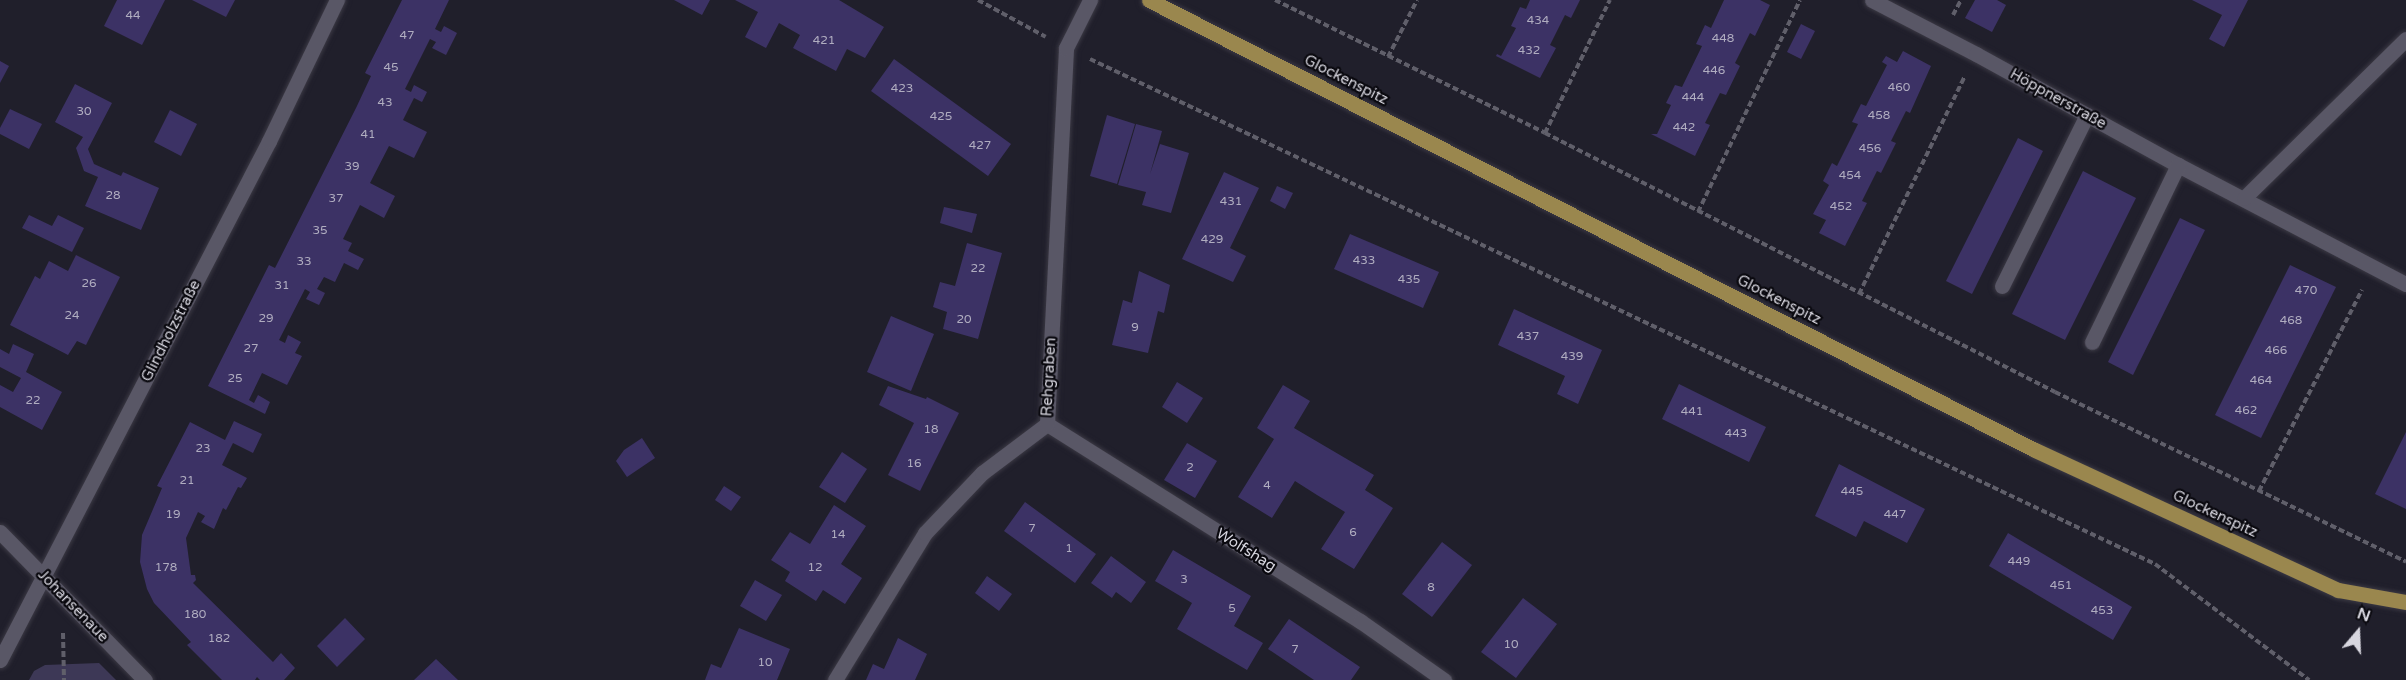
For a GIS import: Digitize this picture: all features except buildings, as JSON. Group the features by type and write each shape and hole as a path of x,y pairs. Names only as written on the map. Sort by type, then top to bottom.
{"main road":[{"name":"Glockenspitz","path":"1149,0 2035,450 2338,590 2406,602"}],"street":[{"name":"Glindholzstraße","path":"0,660 269,141 337,0"},
{"name":"Rehgraben","path":"836,680 925,533 982,473 1047,424 1066,48 1090,0"},
{"name":"Höppnerstraße","path":"1872,0 1976,54 2178,165 2406,284"},
{"path":"2244,198 2406,39"},
{"path":"2002,286 2086,115"},
{"path":"2092,342 2178,165"},
{"name":"Wolfshag","path":"1047,424 1360,621 1444,680"},
{"name":"Johansenaue","path":"0,532 145,680"}],"path":[{"path":"978,0 1066,48 2155,564 2309,680"},
{"path":"1275,0 1545,133 1859,294 2406,562"},
{"path":"1388,57 1417,0"},
{"path":"1545,133 1610,0"},
{"path":"1698,212 1800,0"},
{"path":"1859,294 1976,54"},
{"path":"2259,491 2374,267"},
{"path":"63,597 64,680"}],"shaded area":[{"path":"99,663 116,680 29,680 34,671 45,665"}]}
